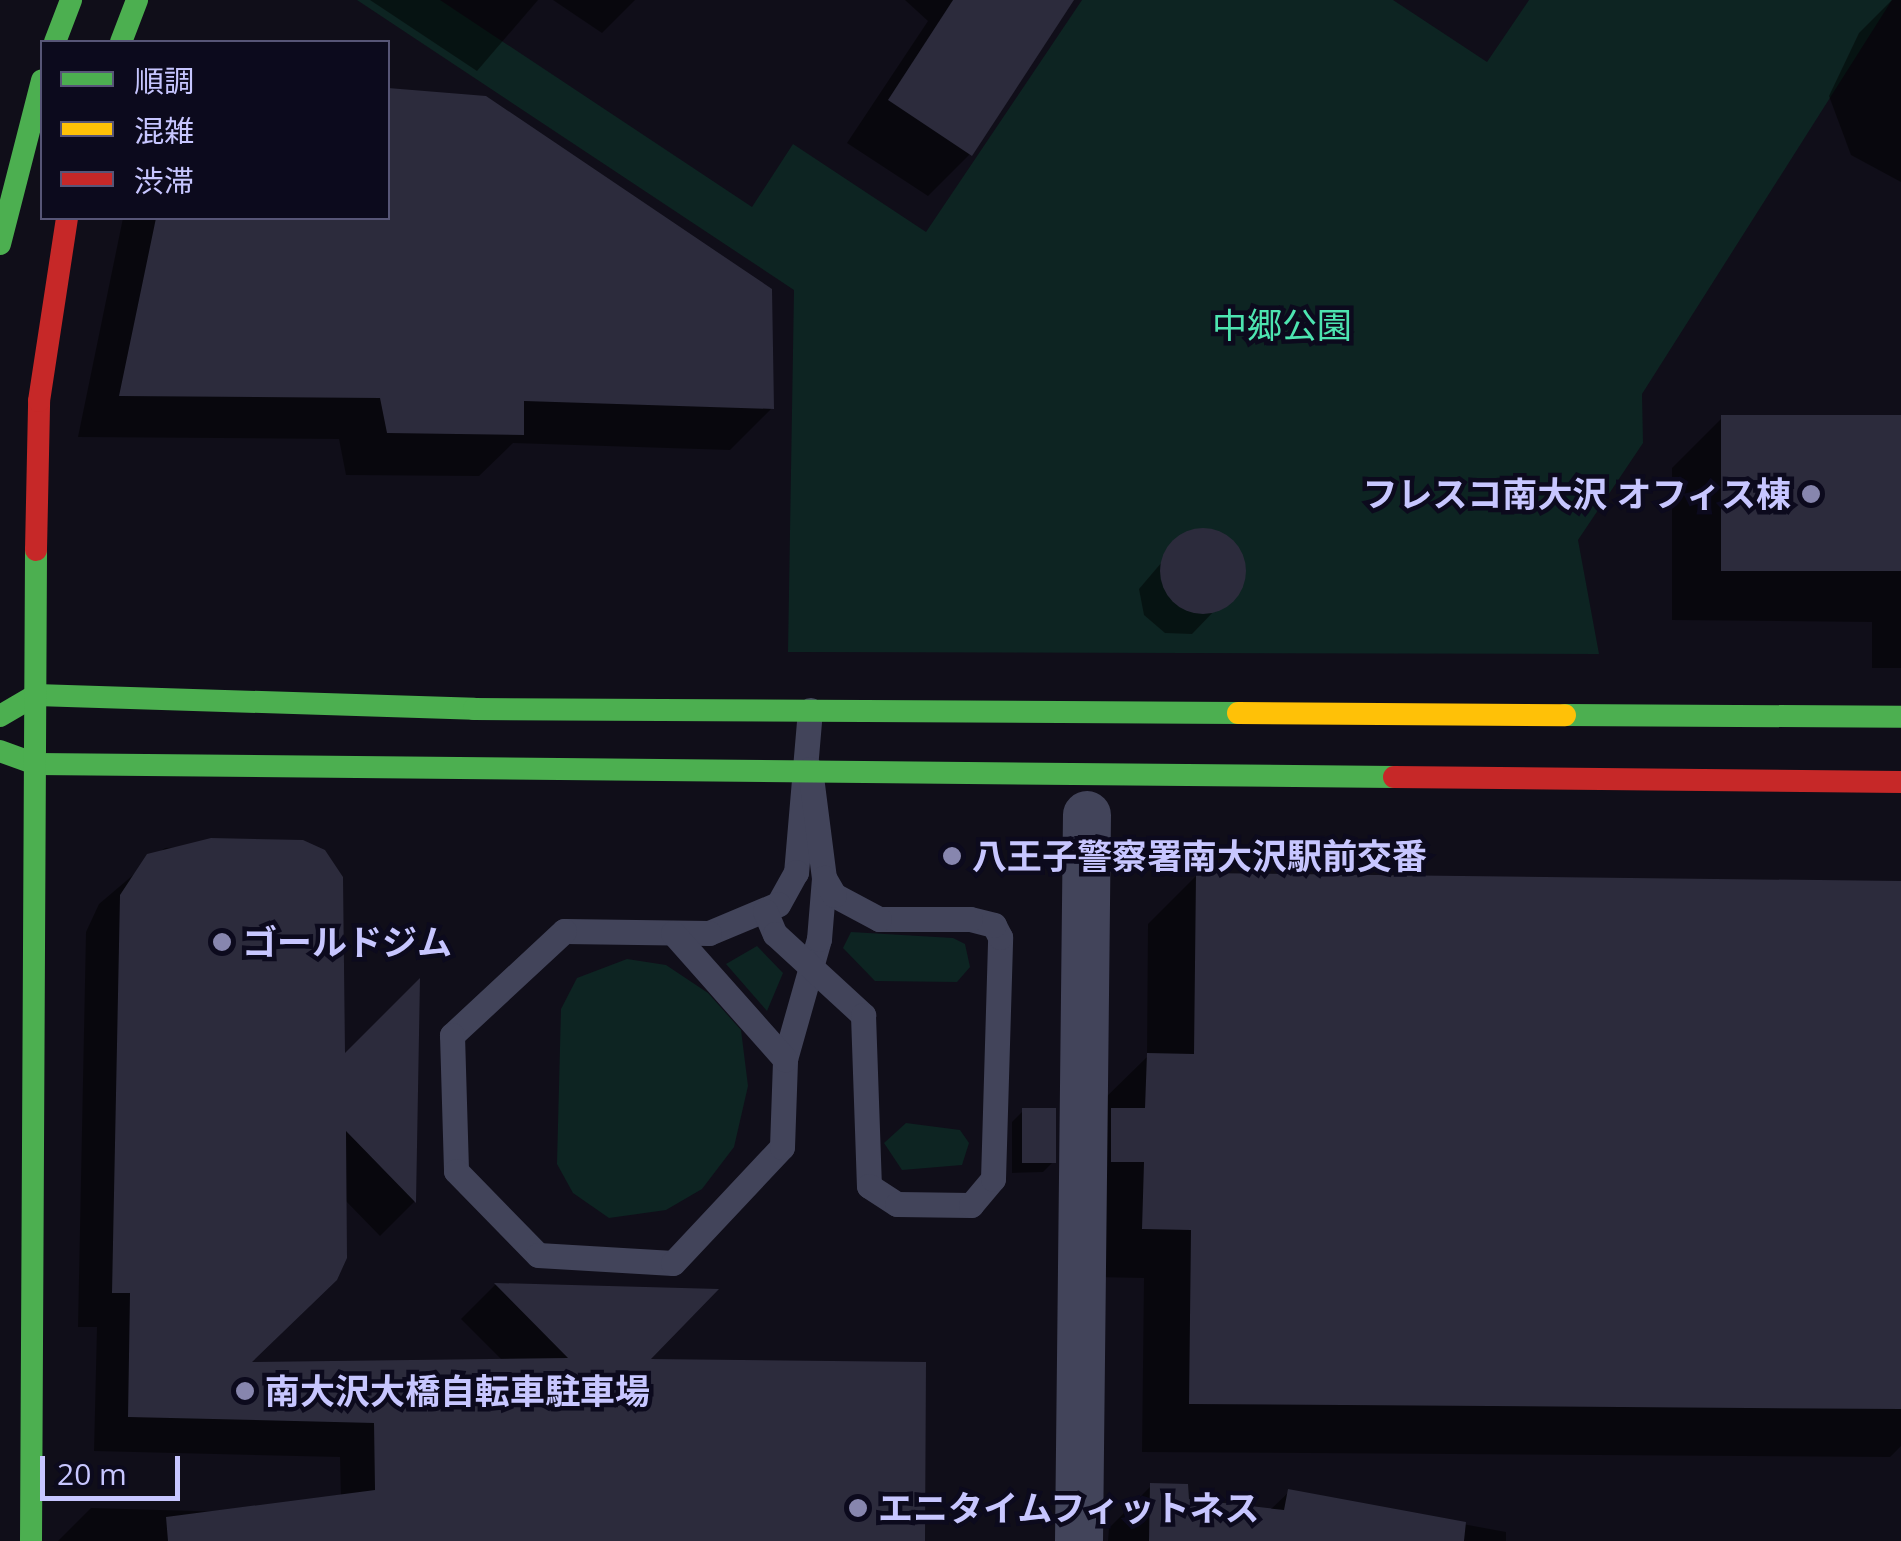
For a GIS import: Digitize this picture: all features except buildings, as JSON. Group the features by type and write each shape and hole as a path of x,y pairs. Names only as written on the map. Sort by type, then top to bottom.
{"street":[{"path":"56,40 72,0"},
{"path":"121,40 137,0"},
{"path":"0,244 6,179 40,86"},
{"path":"31,1541 39,401 67,220"},
{"path":"0,716 36,696 810,710 1901,717"},
{"path":"0,751 36,764 1901,782"},
{"path":"1080,1541 1087,816"}],"lane":[{"path":"810,710 810,769 824,878 811,969 785,1060 782,1147 673,1263 538,1255 456,1171 452,1035 564,932 708,933 765,912 796,872 810,769"},
{"path":"765,912 811,969 863,1015 869,1186 897,1204 982,1197 993,1180 1000,937 994,925 970,919 879,919 834,894 824,878"},
{"path":"673,933 785,1060"}],"green space":[{"name":"中郷公園","path":"357,0 440,0 752,207 793,144 926,232 1082,0 1393,0 1487,62 1529,0 1892,0 1642,394 1643,443 1578,540 1599,654 788,652 794,290"},
{"path":"851,932 953,938 965,944 970,967 957,982 875,981 843,948"},
{"path":"757,946 783,973 767,1011 726,964"},
{"path":"627,959 666,965 708,993 741,1030 748,1086 734,1147 702,1189 666,1210 609,1218 573,1193 557,1164 561,1009 577,978"},
{"path":"906,1123 960,1130 969,1143 962,1165 902,1170 884,1143"}],"traffic: fast":[{"path":"56,40 71,0"},
{"path":"122,40 137,0"},
{"path":"0,244 40,88"},
{"path":"31,1541 36,550"},
{"path":"0,716 36,695 474,709 1238,713"},
{"path":"1565,715 1901,717"},
{"path":"0,751 36,764 1394,777"}],"traffic: slow":[{"path":"1238,713 1565,715"}],"traffic: jam":[{"path":"36,550 39,401 67,220"},
{"path":"1394,777 1901,782"}],"place":[{"name":"フレスコ南大沢 オフィス棟","path":"1811,494"},
{"name":"八王子警察署南大沢駅前交番","path":"952,856"},
{"name":"ゴールドジム","path":"222,942"},
{"name":"南大沢大橋自転車駐車場","path":"245,1391"},
{"name":"エニタイムフィットネス","path":"858,1508"}]}
